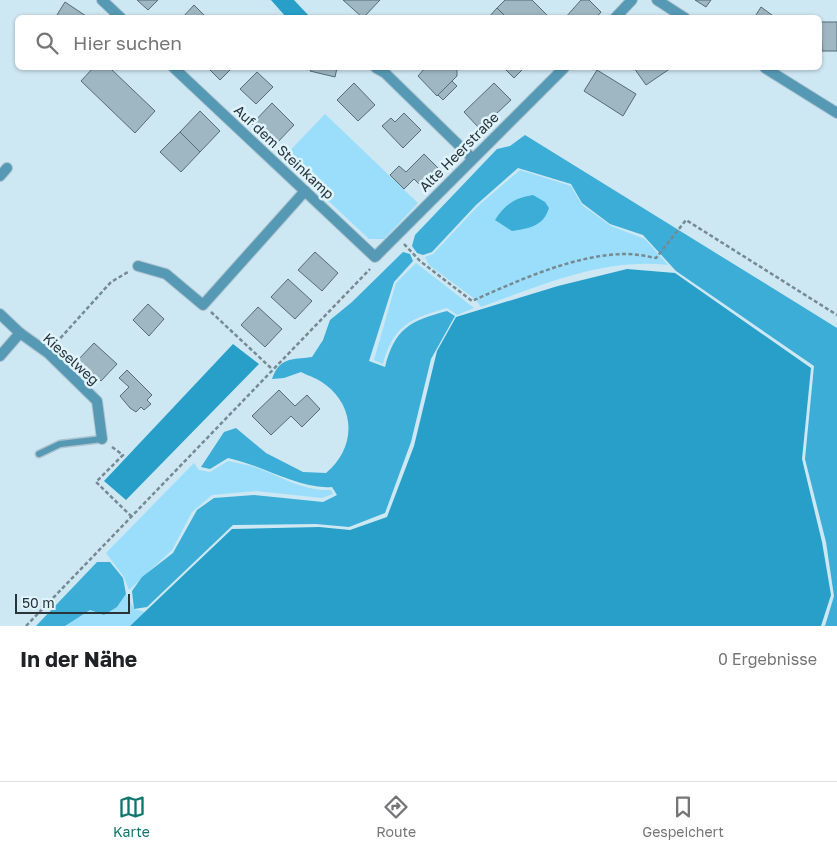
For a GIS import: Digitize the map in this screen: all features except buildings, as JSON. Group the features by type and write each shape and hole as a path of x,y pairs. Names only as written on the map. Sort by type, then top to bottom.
{"street":[{"path":"102,0 118,15"},
{"path":"618,15 632,0"},
{"path":"657,0 680,15"},
{"name":"Auf dem Steinkamp","path":"176,70 375,257"},
{"path":"380,70 385,73 472,158"},
{"name":"Alte Heerstraße","path":"375,257 562,70"},
{"path":"767,70 837,113"},
{"path":"138,266 166,274 203,305 305,191"},
{"name":"Kieselweg","path":"0,314 20,333 48,353 97,401 102,439"},
{"path":"0,356 20,333"}],"lane":[{"path":"39,454 60,444 102,439"}],"path":[{"path":"394,237 420,261 472,301 540,273 594,257 626,254 656,258 686,220 837,315"},
{"path":"26,626 369,270 375,257"},
{"path":"48,353 111,282 138,266"},
{"path":"203,305 272,369"},
{"path":"102,439 124,455 96,482 131,516"}],"shaded area":[{"path":"271,0 294,0 308,15 284,15"},
{"path":"325,114 418,203 384,239 369,239 283,158"},
{"path":"525,135 837,328 837,626 825,626 834,596 826,542 805,459 814,366 676,271 643,235 610,224 582,203 571,184 518,168 476,205 432,252 423,255 417,253 412,246 415,235 497,149 510,146"},
{"path":"520,170 571,186 582,205 611,226 645,239 668,265 644,264 596,269 550,282 481,307 476,300 429,265 425,257 433,254 478,206"},
{"path":"533,195 545,202 549,208 543,219 535,226 512,231 495,220 511,203"},
{"path":"403,252 410,254 413,261 394,282 369,361 385,367 389,354 399,335 406,328 423,318 447,311 455,316 431,359 411,442 385,513 349,527 316,524 233,525 147,607 134,609 132,591 142,577 173,553 197,510 214,498 254,495 323,502 337,495 332,487 307,485 228,458 210,469 201,467 224,432 236,428 266,453 303,472 326,473 336,463 347,441 348,429 347,417 336,395 317,379 301,372 284,378 272,379 282,363 292,359 312,357 323,340 330,320 352,302"},
{"path":"416,263 474,308 457,315 447,308 414,320 398,332 392,340 383,364 374,360 396,283"},
{"path":"627,269 675,273 811,368 802,459 822,542 831,595 821,626 130,626 232,529 319,527 350,530 387,517 414,446 437,351 456,317 558,286"},
{"path":"233,344 259,364 126,500 104,481"},
{"path":"228,461 252,466 310,488 331,490 333,494 322,498 256,491 212,495 192,512 172,550 129,590 124,577 106,553 194,463 199,470 210,472"},
{"path":"97,562 110,562 123,578 126,594 117,607 104,615 90,610 65,626 36,626"},
{"path":"126,594 134,609 145,612 130,626 65,626 90,610 104,615 117,607"}]}
